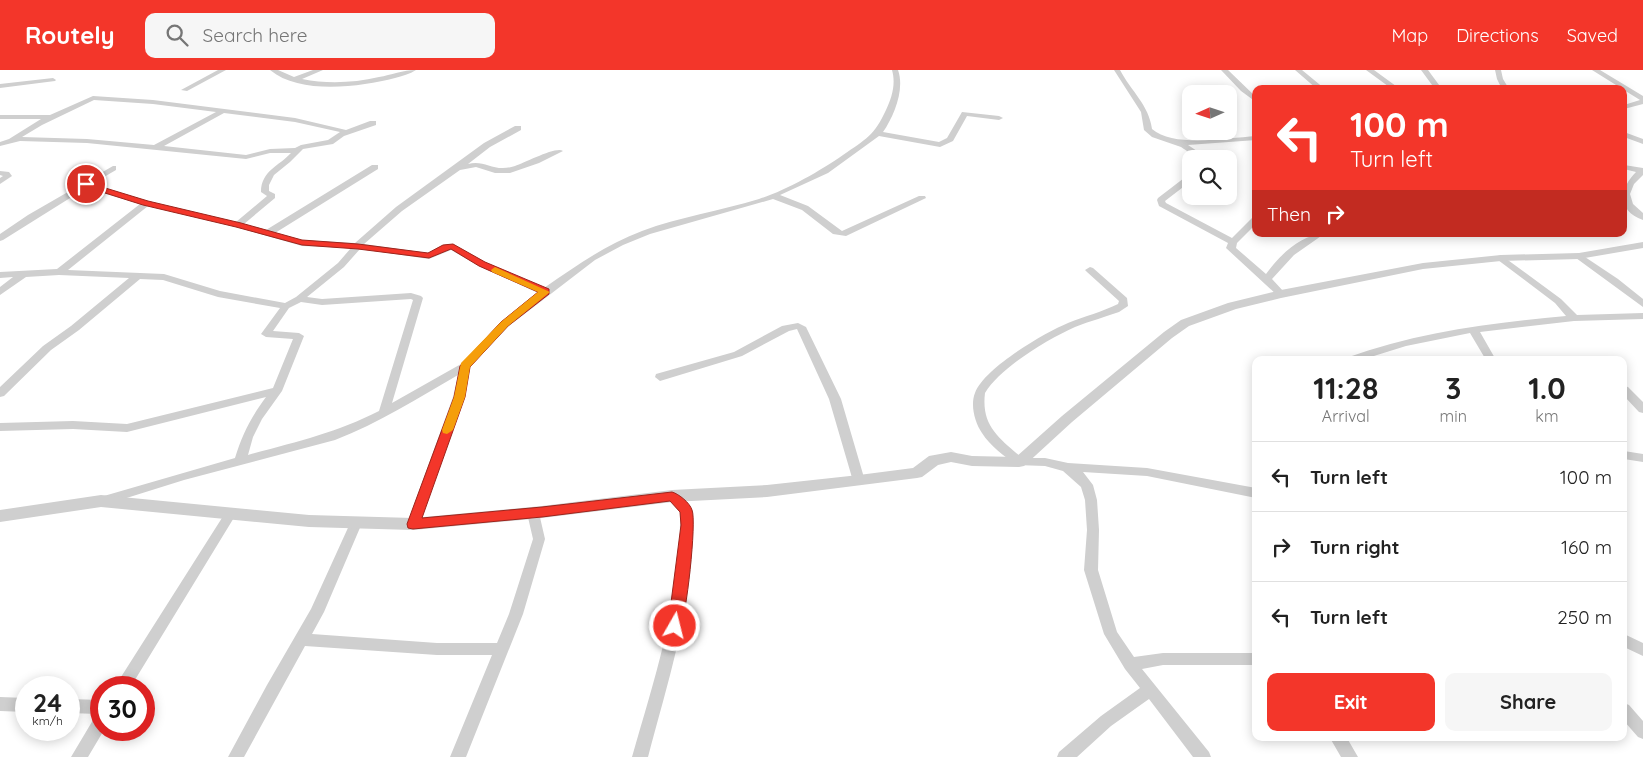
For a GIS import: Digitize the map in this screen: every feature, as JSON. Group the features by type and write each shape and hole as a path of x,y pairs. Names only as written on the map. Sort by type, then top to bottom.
{"street":[{"path":"185,90 223,70"},
{"path":"273,70 307,82 354,84 376,81 413,70"},
{"path":"294,79 320,70"},
{"path":"0,516 101,501 331,437 355,428 465,366 504,324 592,258 646,232 764,200 825,171 881,129 894,100 898,79 895,70"},
{"path":"1117,70 1126,85 1144,107 1148,119 1148,130 1164,140 1179,143 1252,138"},
{"path":"1224,70 1252,97"},
{"path":"1298,70 1317,85"},
{"path":"1369,70 1391,85"},
{"path":"1424,70 1436,85"},
{"path":"1498,70 1504,85"},
{"path":"1596,70 1620,85"},
{"path":"0,86 53,80"},
{"path":"1627,90 1643,100"},
{"path":"9,142 39,122 93,98 153,102 296,120 343,130"},
{"path":"1627,106 1643,100"},
{"path":"157,147 223,111"},
{"path":"877,133 940,145 950,139 965,114 999,118"},
{"path":"0,117 52,117"},
{"path":"238,225 272,196 265,192 263,185 265,178 291,160 297,150 301,147 330,142 341,134 372,123"},
{"path":"240,461 247,437 257,417 277,391 299,336 266,334 286,306 299,299 341,264 399,209 487,145 518,128"},
{"path":"1627,135 1643,142"},
{"path":"0,144 39,139 157,147 246,157 270,151 297,150"},
{"path":"1179,143 1190,150"},
{"path":"454,170 476,164 491,171 502,171 521,166 559,151"},
{"path":"266,234 375,167"},
{"path":"1627,167 1642,171 1627,188"},
{"path":"0,238 31,216 113,168"},
{"path":"0,173 8,176 0,182"},
{"path":"86,184 146,203 238,225 302,243 358,246 429,256 446,247 453,246 482,264 545,292"},
{"path":"1182,184 1161,200 1162,204 1233,242"},
{"path":"774,196 805,208 836,232 843,234 922,198"},
{"path":"1627,201 1643,217"},
{"path":"58,272 146,203"},
{"path":"1252,223 1233,242 1231,248 1268,278 1281,294"},
{"path":"1268,278 1278,263 1313,237"},
{"path":"1019,462 1067,419 1185,324 1204,315 1281,294 1423,266 1501,258 1579,256 1643,245"},
{"path":"1579,256 1615,281 1643,304"},
{"path":"1501,258 1558,301 1574,318"},
{"path":"1019,462 988,434 983,425 980,393 985,383 997,372 1045,338 1066,327 1110,313 1123,306 1124,300 1090,270"},
{"path":"0,274 58,272 164,277 218,294 286,306"},
{"path":"0,292 23,274"},
{"path":"0,393 47,348 75,328 138,276"},
{"path":"299,299 322,302 414,296 418,298 384,413"},
{"path":"1363,356 1414,340 1473,329 1574,318 1643,316"},
{"path":"660,377 738,354 786,328 801,327 835,399 859,481"},
{"path":"1473,329 1489,356"},
{"path":"413,524 459,397 465,366"},
{"path":"0,427 73,425 127,428 277,391"},
{"path":"1627,393 1643,409"},
{"path":"1627,455 1643,458"},
{"path":"101,501 356,523 413,524 533,513 672,496 766,491 859,481 917,473 934,460 951,457 972,461 1045,462 1067,467 1147,472 1252,492"},
{"path":"1067,467 1087,485 1091,500 1093,530 1091,570 1111,634 1130,664 1203,757"},
{"path":"640,757 675,626 687,539 686,510 672,496"},
{"path":"129,676 231,513"},
{"path":"458,757 516,614 539,539 533,513"},
{"path":"236,757 272,690 303,640 356,523"},
{"path":"303,640 438,649 502,649"},
{"path":"1627,642 1643,650"},
{"path":"1130,664 1163,659 1252,659"},
{"path":"1065,757 1106,721 1151,689"},
{"path":"0,704 15,705"},
{"path":"1627,713 1643,732"},
{"path":"79,757 90,738"},
{"path":"1340,741 1350,757"}],"slow traffic":[{"path":"447,430 459,397 465,366 504,324 545,292 495,270"}],"route":[{"path":"86,184 146,203 238,225 302,243 358,246 429,256 446,247 453,246 482,264 545,292 504,324 465,366 459,397 413,524 542,512 672,496 686,510 688,525 675,626"}]}
